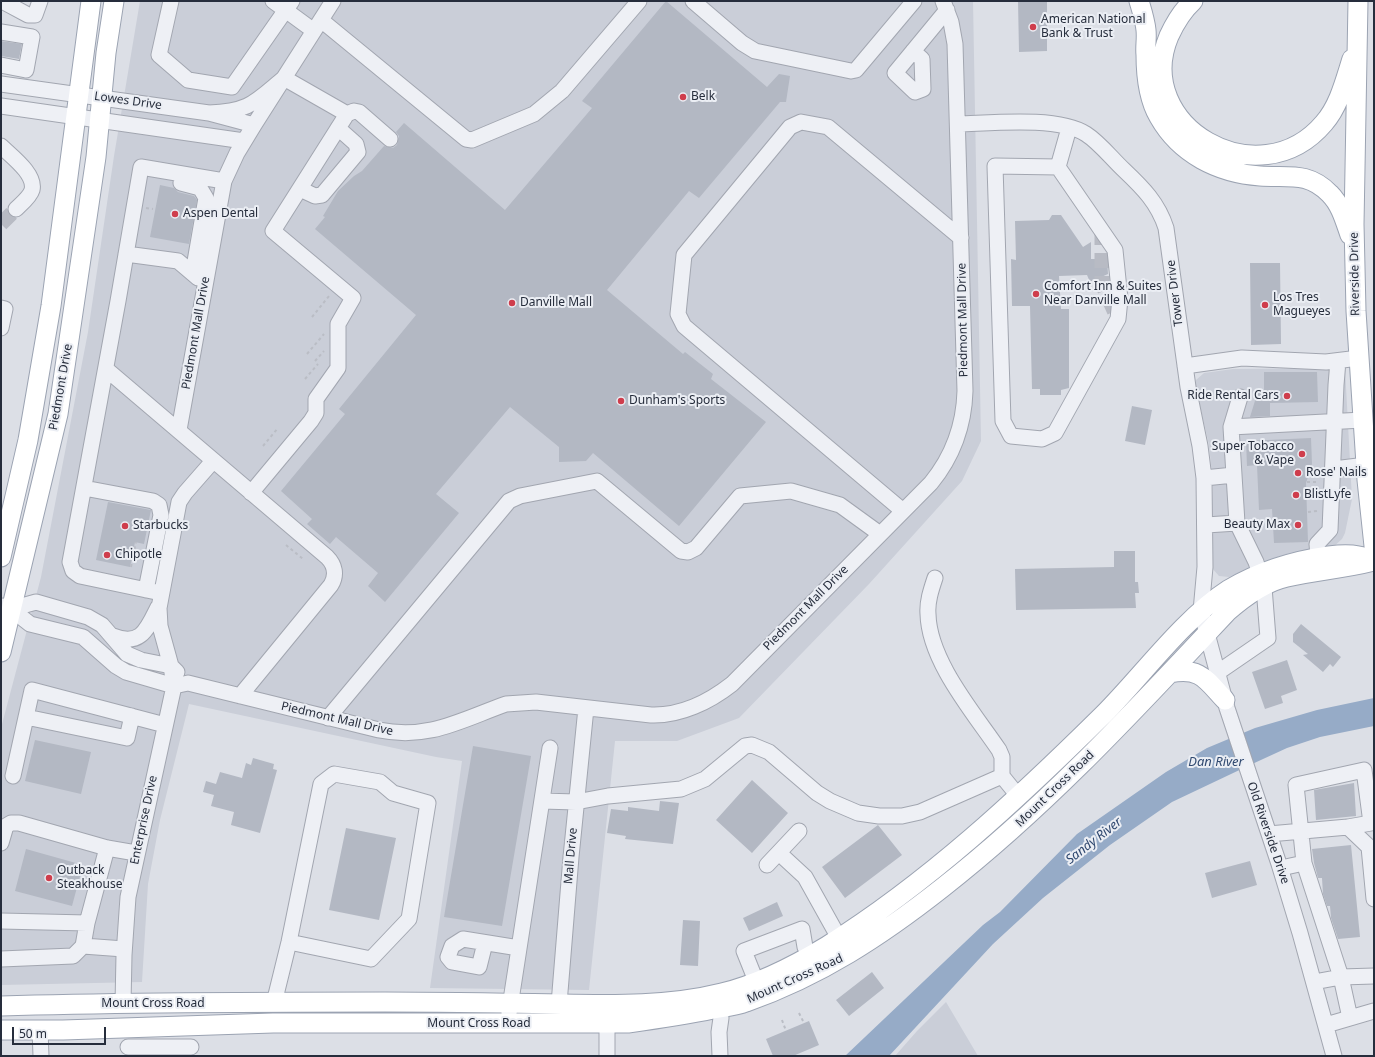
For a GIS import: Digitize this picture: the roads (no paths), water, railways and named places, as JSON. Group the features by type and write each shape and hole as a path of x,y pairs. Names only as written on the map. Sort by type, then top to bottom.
{"main road":[{"name":"Piedmont Drive","path":"1,557 28,440 52,306 75,116 91,1"},
{"name":"Piedmont Drive","path":"1,652 6,607 58,414 95,165 101,97 114,1"},
{"path":"1139,1 1146,32 1147,77 1153,104 1158,117 1170,133 1186,149 1206,162 1218,167 1239,173 1260,176 1295,176 1308,179 1320,185 1332,195 1339,206 1355,247"},
{"path":"1193,1 1180,16 1166,43 1162,77 1167,94 1175,110 1186,124 1210,143 1239,155 1269,155 1285,151 1313,134 1324,123 1334,106 1352,59 1357,34"},
{"name":"Riverside Drive","path":"1358,1 1355,247 1360,384 1374,546"},
{"name":"Mount Cross Road","path":"813,964 839,938 871,918 917,883 1036,782 1120,698 1201,611 1226,592 1261,580 1299,560 1319,565 1348,554 1374,560"},
{"name":"Mount Cross Road","path":"1,1006 388,1002 607,1005 677,1001 744,1003 759,989 813,964 847,956 918,907 1008,834 1073,773 1170,673 1206,633 1261,580"},
{"path":"1170,673 1185,670 1200,674 1226,704"},
{"name":"Mount Cross Road","path":"1,1030 126,1028 273,1022 508,1024 628,1023 717,1001"}],"street":[{"path":"2,1 20,5 28,15 35,15 40,1"},
{"path":"171,1 159,55 188,80 232,87 289,6"},
{"path":"273,1 289,6 317,25 466,139 472,140 534,114 562,91 639,1"},
{"name":"Piedmont Mall Drive","path":"179,430 224,181 244,141 333,1"},
{"path":"693,1 742,44 755,52 851,71 856,70 914,1"},
{"path":"913,52 945,6"},
{"name":"Piedmont Mall Drive","path":"6,607 30,624 82,637 113,665 126,672 181,685 240,696 379,730 405,734 433,731 512,703 536,702 658,716 682,711 710,699 732,684 903,511 940,471 954,447 961,426 965,391 962,238 955,44 945,6"},
{"path":"1,32 32,37 26,70 1,65"},
{"path":"209,113 230,112 242,109 256,102 284,78 347,114"},
{"name":"Lowes Drive","path":"1,84 209,113 254,125"},
{"name":"Lowes Drive","path":"1,106 244,141"},
{"path":"251,493 314,417 316,411 316,399 338,368 338,327 342,315 354,298 273,230 347,114 354,111 359,112 390,138"},
{"path":"903,511 684,326 678,314 684,255 790,127 801,122 828,127 962,238"},
{"name":"Tower Drive","path":"959,124 1051,124 1086,134 1143,188 1154,201 1162,216 1166,228 1176,289 1185,366 1200,446 1204,478 1206,525 1205,567 1201,611"},
{"path":"300,189 315,196 322,195 358,152 356,144 338,128"},
{"path":"1058,167 1069,128"},
{"path":"1,146 29,175 32,183 31,191 16,210"},
{"path":"995,166 1058,167 1115,250 1120,299 1118,319 1055,433 1042,439 1011,436 1003,421 995,166"},
{"path":"160,599 146,590 80,576 73,571 70,562 106,369 141,167 224,181"},
{"path":"139,176 196,186 205,194 206,198 193,274"},
{"path":"126,254 178,261 205,284"},
{"path":"1,308 5,309 1,328"},
{"path":"1185,366 1242,358 1326,362 1359,358"},
{"path":"1319,565 1317,544 1330,530 1338,361"},
{"path":"106,369 327,557 333,566 335,575 331,585 240,696"},
{"path":"1336,385 1360,384"},
{"path":"1217,673 1268,638 1261,580 1256,562 1237,523 1230,427 1240,396"},
{"path":"1230,427 1363,420"},
{"path":"181,685 171,666 160,626 160,599 179,502 213,461"},
{"path":"1334,469 1366,465"},
{"path":"1204,478 1234,475"},
{"path":"328,718 508,502 520,496 597,481 682,551 688,552 696,548 740,496 792,491 840,504 880,534"},
{"path":"84,488 149,500 159,505 161,515 146,590"},
{"path":"1206,525 1237,523"},
{"path":"935,578 929,601 928,614 930,629 945,670 967,707 999,750 1002,763 1002,776 1019,797"},
{"path":"113,636 130,640 141,636 150,623 160,599"},
{"path":"6,607 36,602 94,619 113,636 124,651 134,657 171,666"},
{"name":"Old Riverside Drive","path":"1201,611 1226,704 1256,798 1281,868 1334,1056"},
{"name":"Enterprise Drive","path":"123,1004 124,949 128,897 136,853 165,725 181,685"},
{"path":"13,776 32,690 165,725"},
{"name":"Mall Drive","path":"559,1004 576,802 586,708"},
{"path":"26,717 127,738 132,716"},
{"path":"542,801 576,802 608,796 681,789 706,778 742,748 749,745 756,746 769,752 817,793 830,801 853,811 879,816 902,816 920,812 1002,776"},
{"path":"508,1024 550,748"},
{"path":"1269,834 1302,830 1348,827 1371,822 1372,809 1364,770 1296,785 1302,830 1304,863 1340,977 1350,1018"},
{"path":"274,1003 289,942 321,784 334,774 341,775 380,782 393,793 428,803 409,919 370,959 289,942"},
{"path":"1,843 6,826 11,823 19,823 107,848 136,853"},
{"path":"1348,827 1369,847 1374,899"},
{"path":"767,865 799,831"},
{"path":"1,959 73,956 83,946 87,923 107,848"},
{"path":"779,853 805,877 839,938 847,956"},
{"path":"1281,868 1304,863"},
{"path":"1,921 87,923"},
{"path":"759,989 744,951 802,929 805,947 813,964"},
{"path":"484,942 519,948"},
{"path":"83,946 124,949"},
{"path":"1314,982 1340,977 1374,976"},
{"path":"717,1001 721,1018 719,1032 720,1056"},
{"path":"607,1005 607,1056"},
{"path":"1326,1025 1374,1012"},
{"path":"126,1028 129,1051 188,1052 193,1043 194,1025"},
{"path":"40,1030 41,1056"}],"water":[{"name":"Dan River","path":"1374,698 1374,726 1320,737 1287,748 1172,802 1110,845 1043,898 993,944 889,1056 845,1056 983,925 1000,912 1077,834 1166,772 1207,748 1255,728 1317,710"}],"tunnel":[{"path":"1,224 16,209"},
{"path":"1102,230 1102,284 1118,319"}],"place":[{"name":"American National Bank & Trust","path":"1033,27"},
{"name":"Belk","path":"683,97"},
{"name":"Aspen Dental","path":"175,214"},
{"name":"Comfort Inn & Suites Near Danville Mall","path":"1036,294"},
{"name":"Danville Mall","path":"512,303"},
{"name":"Los Tres Magueyes","path":"1265,305"},
{"name":"Ride Rental Cars","path":"1287,396"},
{"name":"Dunham's Sports","path":"621,401"},
{"name":"Super Tobacco & Vape","path":"1302,454"},
{"name":"Rose' Nails","path":"1298,473"},
{"name":"BlistLyfe","path":"1296,495"},
{"name":"Beauty Max","path":"1298,525"},
{"name":"Starbucks","path":"125,526"},
{"name":"Chipotle","path":"107,555"},
{"name":"Outback Steakhouse","path":"49,878"}],"water label":[{"name":"Sandy River","path":"1094,841"}]}
